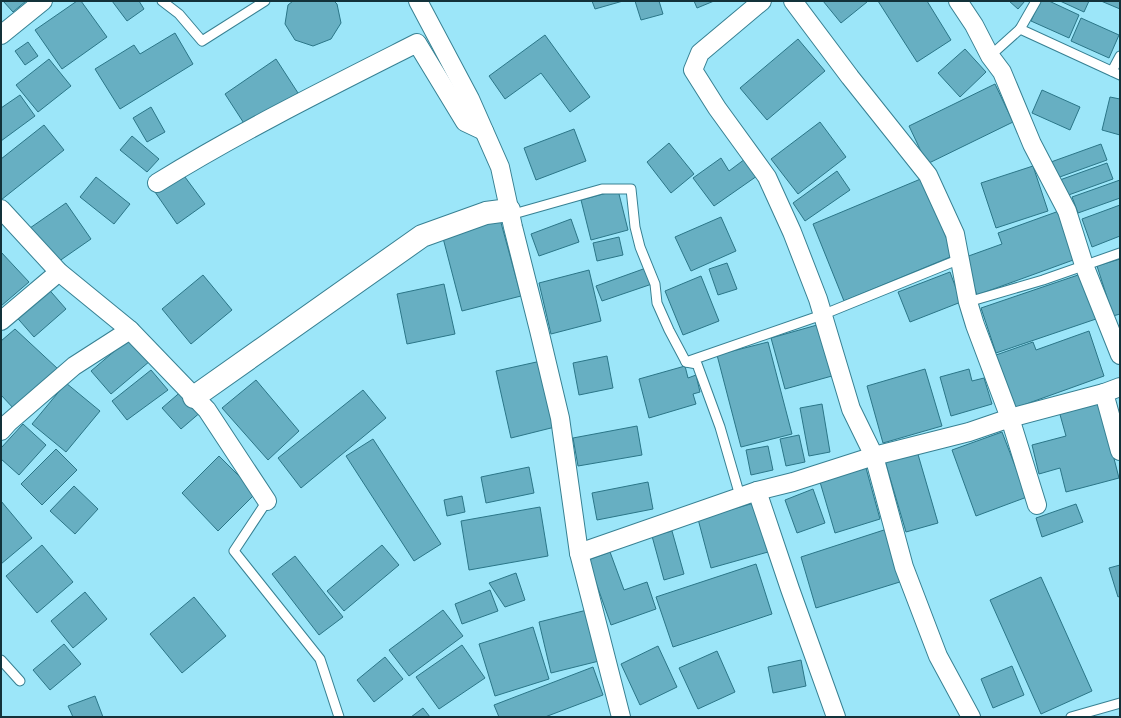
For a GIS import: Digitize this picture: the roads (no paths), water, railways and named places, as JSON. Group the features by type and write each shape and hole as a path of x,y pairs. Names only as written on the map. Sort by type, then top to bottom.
{"street":[{"path":"1,34 44,1"},
{"path":"418,1 466,93 500,167 560,418 579,553 621,717"},
{"path":"762,1 700,53 693,70 717,108 767,177 792,232 822,315 852,409 874,456 904,568 938,656 971,717"},
{"path":"793,1 850,77 928,175 955,234 968,302 975,326 1010,418 1037,505"},
{"path":"958,1 974,25 990,56 1002,72 1032,144 1067,211 1084,265 1120,354"},
{"path":"157,183 218,146 298,103 417,43 465,122 484,131"},
{"path":"1,209 59,272 130,330 207,410 267,501"},
{"path":"194,396 422,236 486,213 510,213"},
{"path":"1,321 59,272"},
{"path":"1,431 8,423 74,366 130,330"},
{"path":"579,553 740,496 793,482 874,456 969,432 1010,418 1112,390 1120,451"},
{"path":"757,491 836,717"}],"lane":[{"path":"162,1 179,14 202,41 265,1"},
{"path":"990,56 1020,29 1036,1"},
{"path":"1020,29 1116,73 1120,56"},
{"path":"510,213 602,188 631,190 635,227 640,247 655,284 657,303 686,362"},
{"path":"968,302 1043,280 1120,253"},
{"path":"686,362 822,315 960,258"},
{"path":"686,362 697,364 720,427 740,496"},
{"path":"267,501 234,551 320,659 339,717"},
{"path":"1,660 20,681"},
{"path":"1071,717 1120,703"}]}
